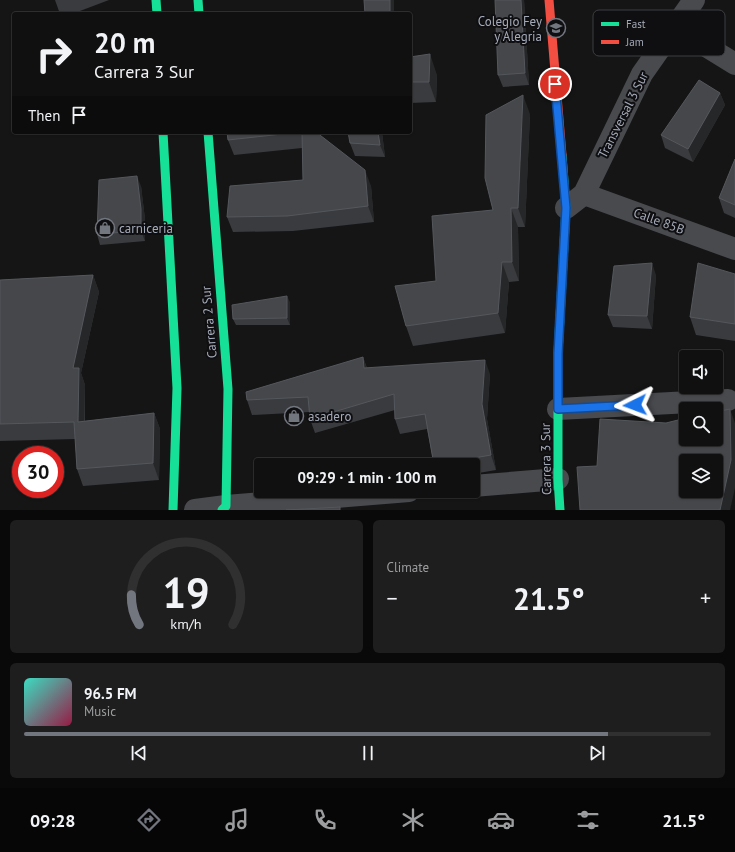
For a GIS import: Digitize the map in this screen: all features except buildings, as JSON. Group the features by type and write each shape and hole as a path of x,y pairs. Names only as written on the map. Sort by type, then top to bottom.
{"street":[{"path":"156,0 157,12"},
{"path":"198,0 199,12"},
{"name":"Carrera 3 Sur","path":"549,0 566,208 558,354 558,479 560,510"},
{"name":"Transversal 3 Sur","path":"687,10 694,0"},
{"name":"Transversal 3 Sur","path":"566,208 584,194 642,74 655,56"},
{"path":"722,56 735,64"},
{"path":"163,134 177,388 173,510"},
{"name":"Carrera 2 Sur","path":"208,134 228,389 224,508"},
{"name":"Calle 85B","path":"584,194 735,249"},
{"path":"558,409 728,400"},
{"path":"480,485 558,479"},
{"path":"195,510 333,498"}],"traffic: fast":[{"path":"156,0 157,12"},
{"path":"198,0 199,12"},
{"path":"163,134 177,388 173,510"},
{"path":"208,134 228,389 226,506 222,510"},
{"path":"560,510 558,479 558,354 566,208 562,155"}],"traffic: jam":[{"path":"549,0 562,155"}],"place":[{"name":"Colegio Fey y Alegria","path":"556,28"},
{"name":"carniceria","path":"105,228"},
{"name":"asadero","path":"294,416"}],"route":[{"path":"555,84 566,208 558,354 558,409 635,405"}]}
